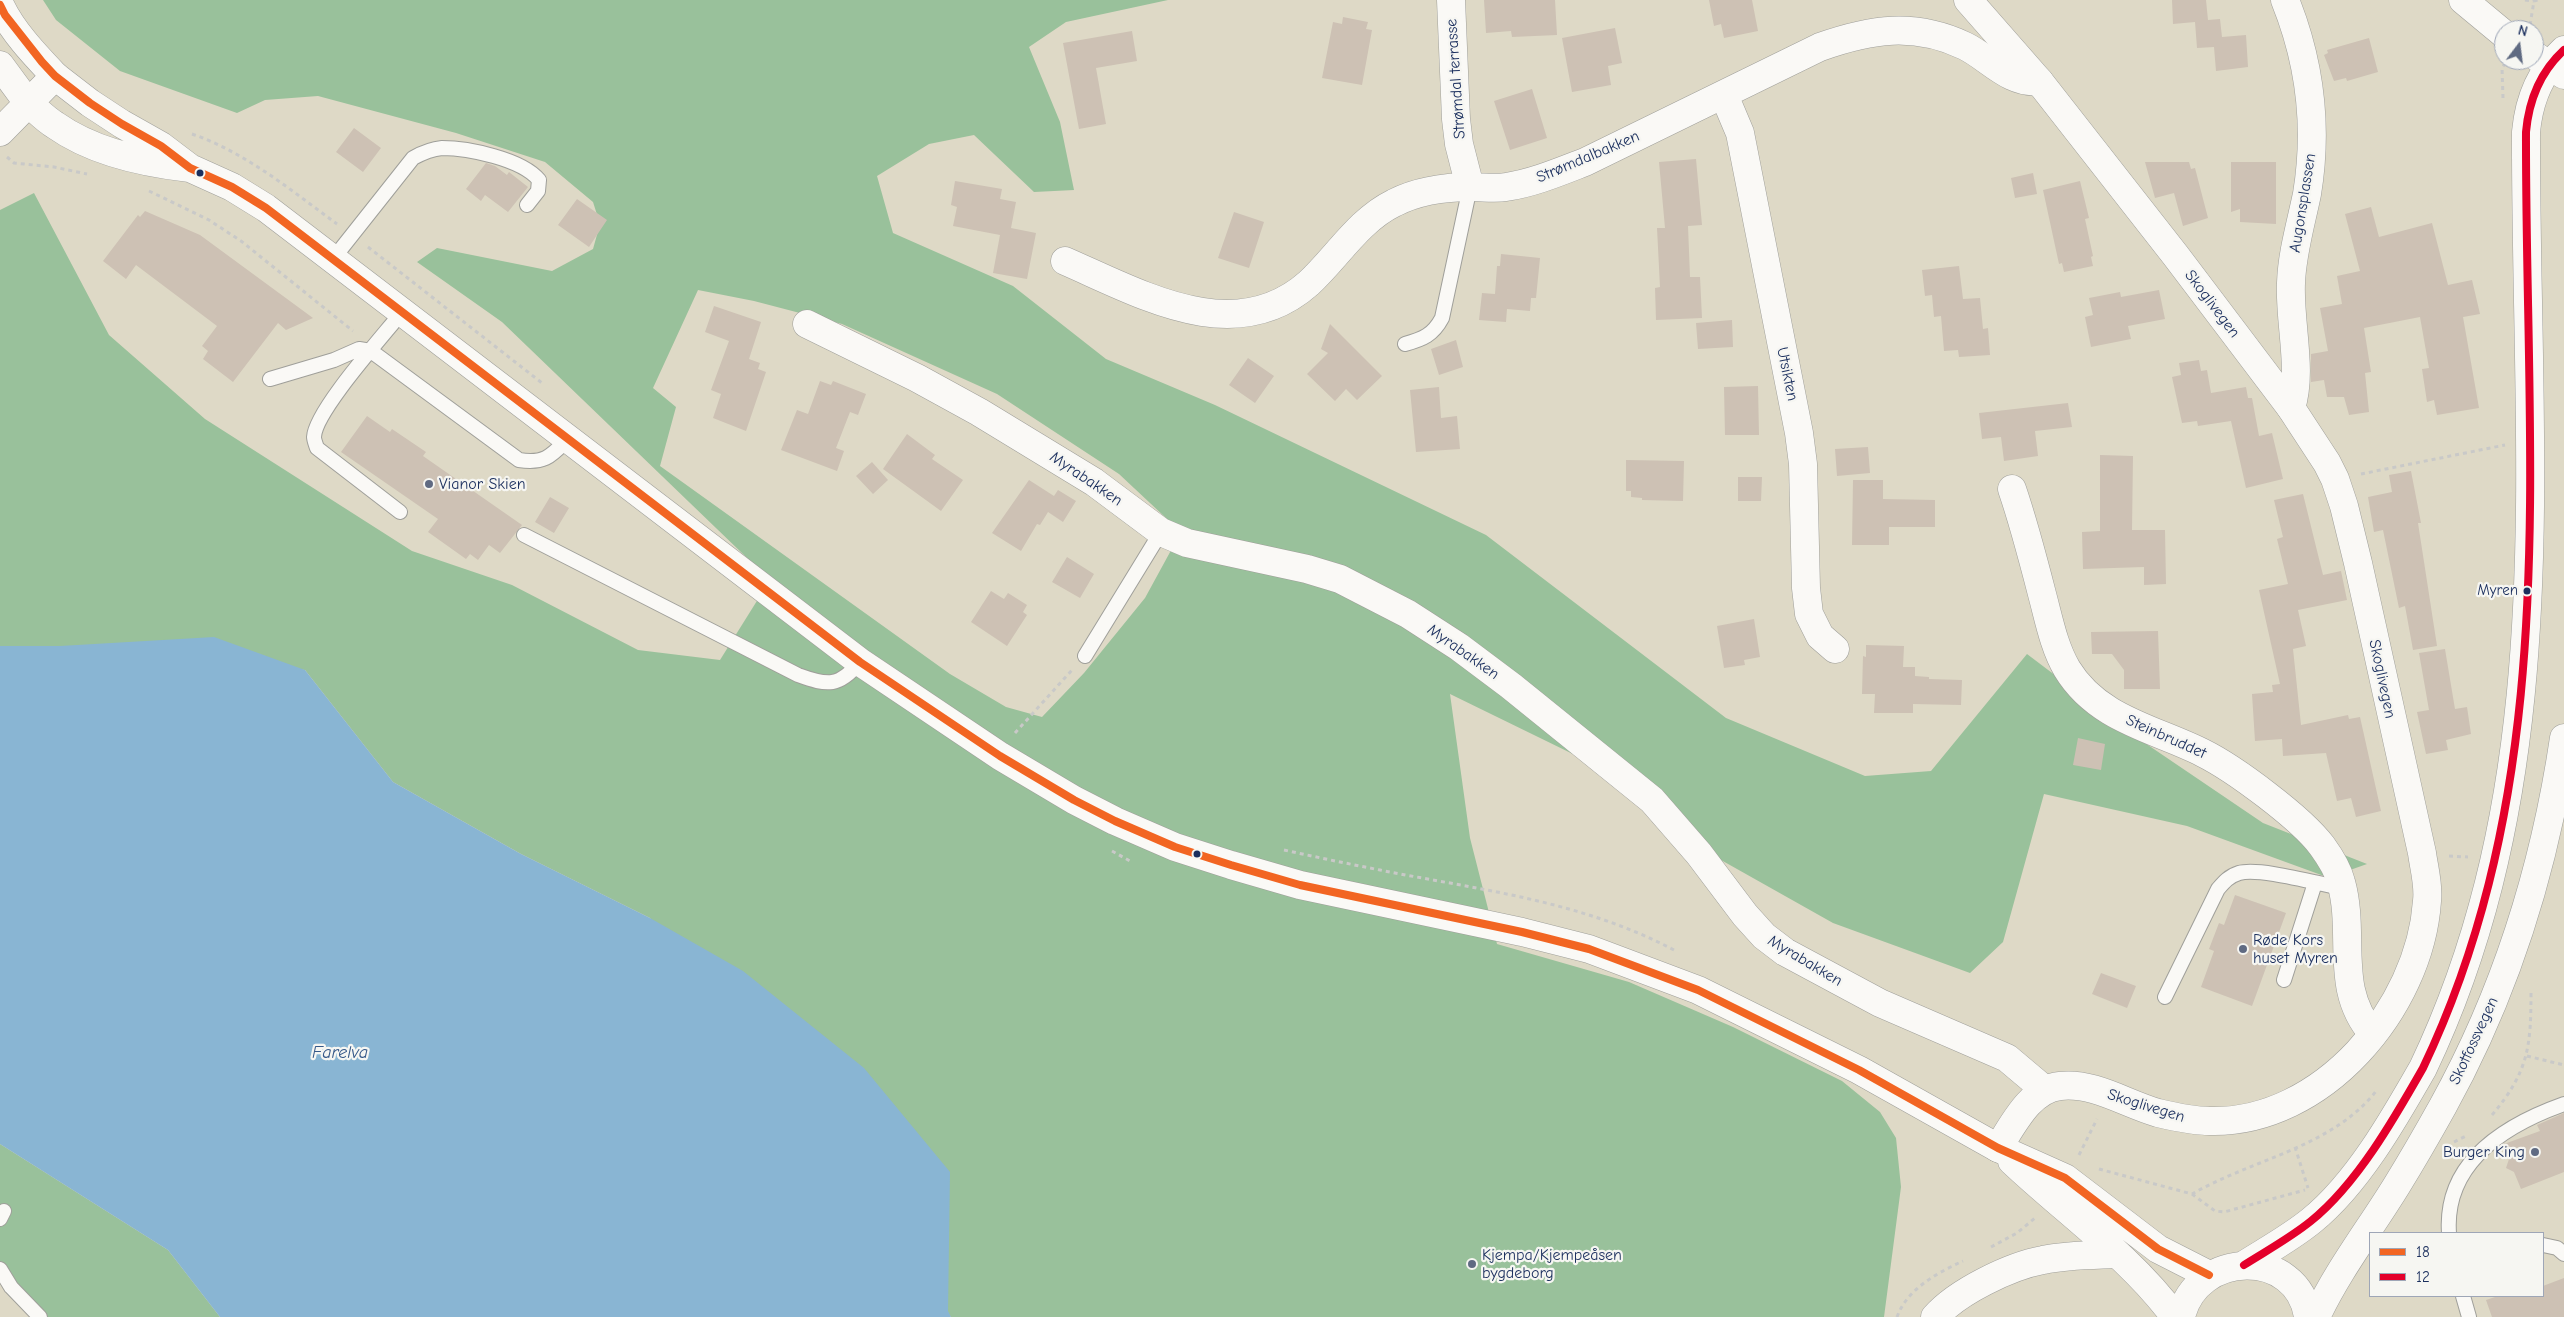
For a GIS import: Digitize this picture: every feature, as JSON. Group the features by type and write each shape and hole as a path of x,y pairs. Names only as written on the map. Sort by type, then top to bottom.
{"street":[{"name":"Strømdal terrasse","path":"1451,0 1456,119 1459,144 1470,187"},
{"name":"Skoglivegen","path":"1968,0 2039,81 2291,408 2335,479 2358,563 2422,853 2428,900 2420,943 2412,966 2396,998 2373,1034 2329,1080 2297,1100 2256,1116 2233,1120 2186,1119 2157,1112 2081,1086 2059,1086 2045,1090"},
{"name":"Augonsplassen","path":"2285,0 2299,39 2307,74 2313,128 2307,193 2291,280 2290,303 2296,383 2291,408"},
{"path":"2463,0 2499,20"},
{"path":"2,12 55,76 90,104 161,146 190,168 232,187 266,208 860,662 1000,756 1115,822 1175,847 1292,882 1522,932 1589,949 1646,968 1757,1017 1915,1100 1998,1148 2064,1179 2158,1249 2209,1275"},
{"name":"Strømdalbakken","path":"1065,261 1150,298 1182,308 1226,315 1253,312 1291,297 1331,261 1373,217 1390,206 1438,189 1503,187 1546,176 1585,162 1820,47 1871,31 1918,31 1940,36 1966,46 2013,76 2030,82 2039,81"},
{"name":"Skotfossvegen","path":"2244,1265 2312,1220 2334,1200 2375,1145 2405,1098 2440,1037 2474,961 2489,918 2511,840 2525,765 2532,702 2538,581 2536,434 2526,132 2527,115 2536,86 2553,61"},
{"path":"0,65 28,103 55,126 82,140 155,164 190,168"},
{"path":"2,143 28,103 55,76"},
{"name":"Utsikten","path":"1724,95 1740,132 1799,433 1803,464 1806,588 1809,614 1820,636 1835,649"},
{"name":"Myrabakken","path":"807,324 917,378 979,412 1094,482 1162,532 1187,543 1307,569 1340,579 1408,614 1459,647 1511,686 1652,800 1699,854 1745,915 1764,936 1785,952 1880,1003 2007,1058 2045,1090"},
{"name":"Steinbruddet","path":"2012,489 2054,638 2068,671 2080,685 2099,703 2122,718 2204,753 2258,789 2306,829 2321,845 2333,863 2344,894 2350,991 2361,1021 2373,1034"},
{"name":"Skotfossvegen","path":"2316,1317 2345,1264 2397,1186 2443,1106 2470,1055 2499,988 2536,874 2550,820 2564,738"},
{"path":"1998,1148 2030,1102 2045,1090"},
{"path":"2064,1179 2115,1254 2164,1302 2175,1317"},
{"path":"1935,1317 1972,1289 2017,1268 2060,1257 2115,1254"},
{"path":"2180,1317 2189,1295 2209,1275 2226,1267 2244,1265 2261,1267 2276,1273 2290,1283 2301,1297 2308,1317"}],"lane":[{"path":"333,259 413,158 425,151 440,148 459,149 496,157 524,167 539,180 538,191 528,205"},
{"path":"1405,344 1424,339 1436,330 1442,318 1470,187"},
{"path":"400,512 317,448 314,437 318,422 329,404 402,312"},
{"path":"270,379 334,360 360,349 372,350 519,460 534,462 543,460 553,454 568,439"},
{"path":"1085,656 1162,532"},
{"path":"524,535 798,675 816,682 831,683 848,675 860,662"},
{"path":"2165,997 2218,889 2226,879 2240,873 2263,874 2315,883 2344,894"},
{"path":"2284,980 2315,883"},
{"path":"2449,1232 2450,1199 2455,1185 2470,1164 2492,1142 2515,1126 2538,1113 2564,1104"},
{"path":"2544,1245 2557,1248 2564,1254"},
{"path":"0,1269 10,1287 40,1317"},
{"path":"2463,1297 2469,1317"}],"path":[{"path":"2525,0 2538,0"},
{"path":"2523,20 2534,1"},
{"path":"2,143 14,163 54,167 91,175"},
{"path":"141,188 181,205 241,241 372,350"},
{"path":"2335,479 2506,445"},
{"path":"1015,733 1085,656"},
{"path":"2422,853 2474,858"},
{"path":"2488,1120 2516,1082 2528,1056 2531,1030 2531,990"},
{"path":"2528,1056 2564,1065"},
{"path":"1987,1249 2031,1223 2064,1179 2089,1131 2112,1096"},
{"path":"2451,1143 2471,1133"},
{"path":"2296,1147 2309,1189"},
{"path":"2192,1194 2215,1211 2224,1212 2317,1186"},
{"path":"1897,1317 1913,1291 1946,1268 1972,1256"}],"green space":[{"path":"43,0 1168,0 1066,22 1029,47 1060,122 1074,190 1034,192 974,135 929,144 877,176 893,233 1013,286 1106,359 1215,405 1486,535 1726,718 1865,776 1931,771 2027,654 2142,741 2263,823 2367,864 2336,875 2324,876 2187,826 2044,794 2003,942 1970,973 1833,923 1705,851 1579,757 1450,694 1470,838 1497,944 1629,982 1733,1027 1842,1081 1880,1112 1896,1138 1901,1187 1884,1317 951,1317 650,918 521,854 393,782 305,670 60,646 0,646 0,210 34,193 109,335 205,419 412,551 512,585 638,650 720,660 770,580 502,322 417,262 437,248 552,271 593,249 600,224 593,202 545,162 456,133 318,96 265,100 237,113 120,71 56,20","holes":["698,290 754,301 842,324 997,394 1119,474 1181,532 1145,598 1084,673 1042,717 1006,707 950,674 660,466 676,407 653,388"]},
{"path":"0,1144 168,1250 220,1317 47,1317 19,1285 0,1277"}],"water":[{"name":"Farelva","path":"214,637 305,670 393,782 521,854 650,918 743,971 864,1068 950,1172 948,1311 951,1317 220,1317 168,1250 0,1144 0,646 60,646"}],"building":[{"path":"1484,0 1555,0 1557,35 1512,37 1511,31 1486,33"},
{"path":"1709,0 1752,0 1758,31 1724,38 1721,24 1714,26"},
{"path":"2172,0 2206,0 2208,20 2220,19 2222,37 2246,35 2248,67 2216,71 2214,47 2197,48 2195,22 2173,24"},
{"path":"1343,17 1368,22 1366,29 1372,30 1362,85 1322,78 1333,22 1342,24"},
{"path":"1615,28 1622,63 1608,66 1611,85 1572,92 1562,38"},
{"path":"1132,31 1137,61 1096,68 1106,124 1079,129 1063,43"},
{"path":"2369,38 2378,72 2347,81 2346,78 2334,81 2324,55 2328,53 2327,50"},
{"path":"1532,89 1547,138 1510,150 1494,101"},
{"path":"354,128 381,148 363,172 336,152"},
{"path":"1696,159 1702,225 1688,226 1690,277 1700,277 1702,318 1656,320 1655,288 1660,287 1657,228 1665,228 1659,162"},
{"path":"2145,162 2189,162 2191,169 2195,168 2208,218 2183,226 2174,193 2155,198"},
{"path":"2231,162 2276,162 2276,224 2240,222 2240,209 2231,212"},
{"path":"486,163 495,166 507,175 509,172 528,187 508,212 485,195 481,201 466,189"},
{"path":"2033,173 2037,194 2015,198 2011,178"},
{"path":"955,181 1002,189 1000,199 1016,202 1011,228 1036,233 1027,279 993,273 1000,235 953,226 957,207 951,205"},
{"path":"2080,181 2089,218 2085,219 2093,256 2091,257 2093,266 2064,272 2062,263 2059,264 2043,190"},
{"path":"577,199 607,220 589,247 558,225"},
{"path":"2371,207 2379,237 2432,223 2448,285 2472,280 2480,314 2463,317 2479,408 2437,415 2434,400 2427,402 2422,369 2429,368 2420,317 2364,328 2371,372 2365,373 2369,412 2349,415 2344,397 2327,397 2324,380 2311,382 2311,354 2328,351 2320,308 2342,304 2337,276 2360,271 2345,214"},
{"path":"145,211 200,235 313,318 286,330 278,323 233,382 203,359 208,351 202,346 217,326 136,265 126,279 103,261 138,215 140,217"},
{"path":"1234,212 1264,222 1249,268 1218,258"},
{"path":"1501,254 1540,258 1536,298 1531,298 1530,311 1507,309 1506,322 1479,320 1482,293 1495,294 1497,266 1500,266"},
{"path":"1959,266 1963,299 1980,298 1983,329 1988,328 1990,355 1959,357 1958,350 1944,351 1941,316 1934,317 1932,295 1925,296 1922,270"},
{"path":"2159,290 2165,319 2128,326 2131,339 2091,347 2085,317 2093,315 2089,298 2120,292 2121,297"},
{"path":"714,306 761,322 749,359 760,363 758,369 766,372 746,431 713,418 721,394 711,390 729,341 705,332"},
{"path":"1732,320 1733,347 1698,349 1696,323"},
{"path":"1330,324 1382,376 1357,400 1346,389 1335,401 1307,374 1328,353 1321,349"},
{"path":"1456,340 1463,367 1439,375 1431,349"},
{"path":"1248,358 1274,376 1255,403 1229,385"},
{"path":"2199,360 2201,371 2207,370 2211,393 2246,387 2248,398 2252,398 2259,436 2272,433 2283,479 2246,488 2231,421 2198,426 2197,421 2182,423 2172,377 2181,375 2179,363"},
{"path":"820,381 831,385 833,381 866,394 858,415 850,412 836,448 844,451 837,471 781,450 797,410 808,414"},
{"path":"1758,386 1759,435 1725,435 1724,387"},
{"path":"1439,387 1441,418 1457,416 1460,449 1416,452 1410,390"},
{"path":"2068,403 2072,427 2035,431 2038,456 2004,461 2001,437 1982,439 1979,413"},
{"path":"367,416 390,432 392,429 426,452 423,456 522,525 500,553 489,545 478,560 470,554 466,559 428,532 438,519 341,452"},
{"path":"907,434 935,455 932,459 963,480 941,511 883,469"},
{"path":"1868,447 1870,473 1837,476 1835,449"},
{"path":"2100,455 2133,456 2132,530 2165,530 2166,584 2144,585 2144,567 2083,569 2082,532 2100,531"},
{"path":"1626,460 1684,461 1683,501 1642,500 1642,498 1631,497 1631,491 1626,491"},
{"path":"872,462 888,480 873,494 856,476"},
{"path":"2411,471 2421,523 2418,523 2437,646 2413,650 2405,606 2399,608 2383,530 2374,532 2368,497 2392,492 2389,475"},
{"path":"1738,477 1762,477 1761,501 1738,501"},
{"path":"1029,480 1054,496 1058,490 1076,501 1063,522 1048,512 1040,525 1037,524 1021,551 992,533"},
{"path":"1853,480 1883,480 1883,499 1935,500 1935,527 1889,527 1889,545 1852,545"},
{"path":"2303,494 2323,575 2341,571 2347,600 2298,610 2306,646 2293,649 2301,725 2348,715 2349,719 2360,717 2381,811 2356,817 2351,798 2337,801 2326,753 2283,756 2282,739 2255,741 2252,694 2273,692 2272,685 2280,684 2259,590 2288,584 2277,539 2283,537 2274,500"},
{"path":"550,497 569,508 554,533 535,522"},
{"path":"1067,557 1094,574 1080,598 1052,582"},
{"path":"991,591 1004,599 1008,593 1027,605 1023,612 1027,615 1007,646 971,622"},
{"path":"1754,619 1760,657 1744,660 1745,665 1724,668 1717,626"},
{"path":"2158,631 2160,689 2124,689 2124,670 2112,654 2092,654 2091,632"},
{"path":"1866,645 1904,646 1903,667 1915,667 1915,676 1929,677 1929,679 1962,680 1961,705 1913,704 1913,713 1874,713 1875,694 1862,694 1863,656 1866,657"},
{"path":"2445,649 2455,709 2467,707 2471,734 2446,740 2448,750 2426,754 2417,712 2429,710 2419,653"},
{"path":"2078,738 2105,744 2101,770 2073,765"},
{"path":"2235,895 2286,913 2252,1006 2201,987 2214,951 2209,949 2219,923 2224,925"},
{"path":"2101,973 2136,986 2127,1008 2092,994"},
{"name":"Burger King","path":"2564,1113 2564,1172 2521,1189 2514,1172 2506,1168 2509,1159 2504,1144 2540,1131 2537,1125"},
{"path":"2564,1278 2564,1317 2492,1317 2486,1300 2495,1297 2544,1297 2544,1286"}],"transit line":[{"name":"18","path":"0,5 5,15 42,62 55,76 90,103 161,146 190,168 232,187 266,208 860,662 1000,756 1074,800 1115,821 1175,847 1231,865 1300,885 1522,932 1589,949 1698,990 1859,1070 1998,1148 2065,1178 2158,1249 2209,1275"},
{"name":"12","path":"2244,1265 2311,1221 2328,1206 2359,1170 2387,1129 2423,1068 2468,956 2498,842 2517,726 2527,609 2530,491 2526,132 2530,108 2537,87 2548,67 2564,50"}],"place":[{"name":"Vianor Skien","path":"429,484"},
{"name":"Myren","path":"2527,591"},
{"name":"Røde Kors huset Myren","path":"2243,949"},
{"name":"Burger King","path":"2535,1152"},
{"name":"Kjempa/Kjempeåsen bygdeborg","path":"1472,1264"}]}
